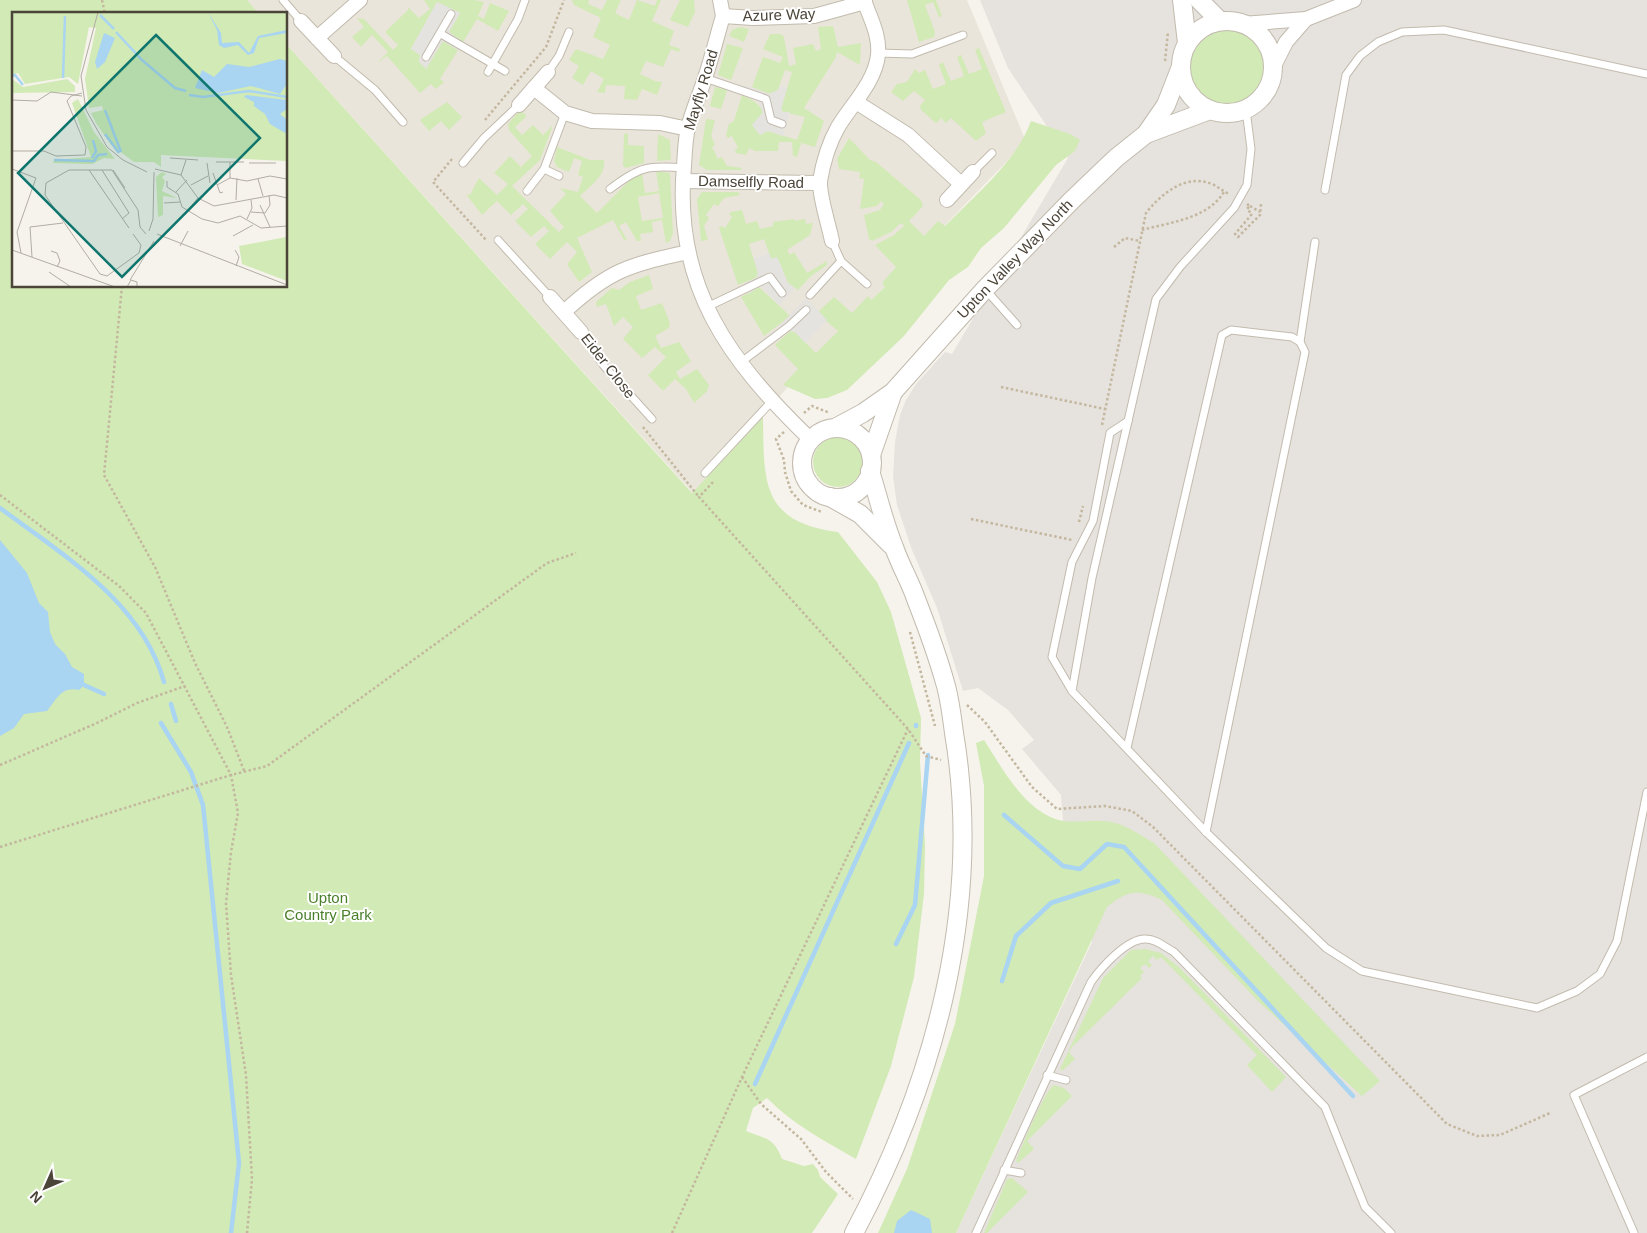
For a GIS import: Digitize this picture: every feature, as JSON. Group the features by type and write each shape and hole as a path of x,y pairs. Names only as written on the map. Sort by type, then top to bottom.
{"street":[{"path":"317,38 360,0"},
{"name":"Mayfly Road","path":"720,0 723,16 688,129 683,174 683,217 688,252 707,307 721,336 740,364 772,401 812,440"},
{"path":"1182,0 1187,43"},
{"path":"1199,0 1220,21"},
{"path":"1306,19 1286,42 1265,94 1246,110 1229,114 1210,110 1192,97 1173,66 1182,56 1187,43 1196,32 1207,25 1220,21 1242,24 1306,19 1354,0"},
{"name":"Azure Way","path":"723,16 753,18 814,16 864,1"},
{"name":"Damselfly Road","path":"832,241 820,183 826,155 838,128 856,102 875,68 878,53 876,30 864,1"},
{"path":"301,21 334,56"},
{"path":"1242,24 1260,34 1267,44 1274,68"},
{"name":"Upton Valley Way North","path":"836,421 864,413 892,392 985,289 1072,200 1116,158 1146,134 1166,105 1173,66"},
{"path":"519,105 548,72"},
{"path":"534,88 566,113 592,121 660,123 688,129"},
{"path":"856,102 908,135 961,184"},
{"name":"Upton Valley Way North","path":"1146,134 1210,110"},
{"path":"947,200 974,172"},
{"name":"Damselfly Road","path":"683,174 820,183"},
{"path":"564,312 608,276 634,264 688,252"},
{"name":"Eider Close","path":"550,296 581,332"},
{"name":"Upton Valley Way North","path":"871,463 892,392"},
{"path":"854,1233 900,1137 926,1064 942,1007 954,945 963,858 960,770 946,687 916,598 893,547 871,463 861,437 836,421 816,434 803,454 802,465 805,476 811,486 820,493 860,514 893,547"},
{"path":"830,497 842,497 854,493 863,486 871,463"}],"lane":[{"path":"283,0 301,21"},
{"path":"488,72 518,18 525,0"},
{"path":"426,57 451,14"},
{"path":"1325,190 1346,75 1360,56 1378,42 1402,32 1444,30 1647,74"},
{"path":"548,72 559,56 568,32"},
{"path":"441,34 505,71"},
{"path":"878,53 912,54 963,35"},
{"path":"334,56 375,90 403,122"},
{"path":"705,78 766,99 771,120 782,124"},
{"path":"463,163 484,138 519,105"},
{"path":"1072,692 1092,578 1156,299 1180,267 1234,208 1247,185 1251,149 1246,110"},
{"path":"527,191 544,169 566,113"},
{"path":"974,172 992,152"},
{"path":"610,190 631,172 644,168 663,166 683,174"},
{"path":"544,169 559,176"},
{"name":"Eider Close","path":"498,240 550,296"},
{"name":"Damselfly Road","path":"832,241 841,261"},
{"path":"1300,342 1315,242"},
{"path":"810,295 841,261 867,284"},
{"path":"707,307 770,277 782,294"},
{"path":"985,289 1017,325"},
{"path":"740,364 789,326 806,310"},
{"path":"1127,748 1222,334 1232,330 1292,337 1300,342 1305,352 1206,832"},
{"name":"Eider Close","path":"581,332 604,366 652,419"},
{"path":"705,473 772,401"},
{"path":"1128,421 1110,433 1093,521 1072,562 1052,657 1072,692 1206,832 1326,948 1362,971 1537,1008 1577,991 1600,974 1617,941 1647,792"},
{"path":"976,1233 1091,982 1100,969 1131,942 1144,938 1156,941 1174,952 1325,1107 1365,1207 1391,1233"},
{"path":"1634,1233 1574,1095 1647,1057"},
{"path":"1047,1075 1066,1080"},
{"path":"1004,1170 1021,1173"}],"path":[{"path":"483,122 546,47 564,0"},
{"path":"1168,24 1173,66"},
{"path":"458,152 433,182 492,246"},
{"path":"1102,426 1146,213 1156,200 1176,185 1197,181 1211,184 1260,212"},
{"path":"1142,230 1175,222 1202,212 1217,204 1224,192"},
{"path":"1250,206 1247,209 1252,214 1235,234 1238,237 1260,212 1261,204"},
{"path":"1114,247 1124,238 1140,242"},
{"path":"122,288 104,475 156,567 195,663 227,727 245,773"},
{"path":"1001,387 1105,410"},
{"path":"831,515 802,505 791,491 784,472 784,460 776,440 812,406 836,421"},
{"path":"638,421 700,497 908,729 926,756 945,761 942,752"},
{"path":"700,497 719,475"},
{"path":"0,495 119,586 146,613 231,775 238,813 231,852 226,903 231,975 246,1074 252,1179 248,1233"},
{"path":"1076,531 1084,504"},
{"path":"971,519 1074,540"},
{"path":"0,847 231,775 267,766 547,563 576,553"},
{"path":"909,631 937,733"},
{"path":"0,765 97,723 137,703 184,686"},
{"path":"966,704 985,722 1032,787 1057,809 1105,806 1132,811 1153,827 1447,1124 1477,1136 1500,1135 1550,1113"},
{"path":"672,1233 742,1078 908,729"},
{"path":"742,1078 761,1104 802,1139 826,1172 853,1199"},
{"path":"850,1204 857,1191"}],"shaded area":[{"path":"247,0 967,0 1025,139 1010,158 889,283 838,331 693,493 288,46 288,12 257,12"},
{"path":"980,0 1647,0 1647,1233 956,1233 1092,942 1063,821 1061,795 1022,749 1034,740 1008,710 978,688 963,691 937,608 912,550 897,505 893,476 895,442 900,415 906,400 916,384 945,352 952,354 1068,158 1008,68"},
{"path":"437,2 460,13 449,32 463,42 458,50 443,41 426,69 419,62 420,55 411,49"},
{"path":"745,85 769,94 778,90 780,86 787,88 781,109 783,112 790,112 783,136 768,131 760,135 752,125 763,112 758,101 742,95"},
{"path":"769,253 771,259 777,257 788,283 795,288 779,305 763,288 759,287 748,294 744,283 756,278 758,273 754,258"},
{"path":"806,298 827,320 805,343 795,332 790,331 786,334 779,326"}],"green space":[{"name":"Upton Country Park","path":"0,0 247,0 257,12 12,12 12,288 288,288 288,46 692,493 763,417 764,461 772,495 781,508 794,519 813,527 838,532 877,582 891,612 921,718 920,762 925,845 924,894 914,977 891,1066 856,1159 798,1124 767,1098 753,1108 746,1131 768,1140 776,1146 782,1159 804,1166 813,1164 818,1170 820,1177 838,1194 812,1233 0,1233"},
{"path":"424,0 474,0 484,2 478,16 484,19 490,3 509,11 498,31 477,19 463,42 449,32 460,13 437,2 411,49 443,41 458,50 440,79 444,82 436,89 431,84 420,93 387,56 377,63 388,52 372,35 361,47 352,37 364,27 357,18 364,19 393,50 398,45 385,32 408,10 408,7 419,18 430,9"},
{"path":"572,0 589,0 588,4 602,10 607,0 621,0 615,13 629,20 637,0 655,6 657,0 661,0 652,21 674,31 669,45 680,49 679,52 671,49 663,67 646,61 640,74 662,82 657,95 642,89 637,100 624,99 625,86 606,85 605,93 597,92 604,79 591,71 583,85 572,78 579,66 569,60 576,49 603,59 610,45 593,37 601,18 574,5"},
{"path":"680,0 694,0 695,12 688,27 670,20"},
{"path":"907,0 936,0 942,16 939,17 933,2 925,5 935,32 934,37 919,42"},
{"path":"833,26 838,47 861,43 860,65 837,52 836,57 804,108 824,121 815,147 801,143 797,157 793,156 792,142 779,142 778,151 755,151 749,148 746,155 736,153 735,150 738,148 732,136 728,138 726,135 729,124 734,121 742,95 754,101 761,108 768,131 797,140 805,117 783,112 781,109 792,72 785,70 778,90 770,94 752,87 763,57 780,63 783,57 763,49 770,34 781,34 784,37 789,66 796,64 793,48 813,44 816,51 821,49 818,27"},
{"path":"740,27 749,29 744,42 729,36 732,30"},
{"path":"1227,29 1241,32 1254,40 1262,53 1265,67 1262,81 1254,94 1241,102 1227,105 1213,102 1200,94 1192,81 1189,67 1192,53 1200,40 1213,32"},
{"path":"727,44 743,48 731,80 718,75"},
{"path":"979,48 1006,112 982,122 986,133 976,141 951,118 946,123 941,118 936,123 921,110 920,106 925,100 914,91 903,101 891,92 897,84 907,82 915,69 919,73 925,70 933,89 946,84 939,65 943,62 951,81 964,76 957,57 961,55 969,74 982,69 975,50"},
{"path":"715,87 727,90 721,109 710,106"},
{"path":"447,102 462,117 449,130 441,121 429,131 420,120"},
{"path":"520,110 527,116 515,127 522,135 533,125 543,135 552,126 540,160 512,186 559,232 564,227 550,211 566,194 560,188 578,192 583,177 578,175 582,161 574,158 569,172 557,167 554,161 557,147 590,160 604,160 600,176 580,196 597,213 632,178 642,173 645,193 659,191 656,171 670,173 673,233 670,241 666,243 662,220 652,222 653,232 640,234 641,241 637,241 626,222 619,226 627,240 624,240 613,220 577,238 592,272 579,282 567,264 577,252 567,242 550,259 535,244 549,231 544,226 531,237 515,221 528,209 523,204 511,215 497,201 482,215 466,194 470,195 479,178 497,195 508,184 494,173 510,156 521,167 532,156 509,130 508,124","holes":["659,193 663,218 642,221 638,197"]},
{"path":"706,119 715,120 711,136 715,145 712,147 718,159 722,157 727,166 742,168 741,170 707,170 699,165"},
{"path":"1031,121 1070,134 1080,140 1075,151 1056,165 1004,228 981,248 968,267 949,280 904,336 847,390 827,398 815,399 783,385 798,369 775,345 790,331 795,332 816,353 838,331 818,314 819,311 834,297 852,313 868,296 871,300 885,287 882,283 896,267 875,245 894,235 904,226 901,223 891,232 872,241 869,239 864,215 880,210 884,204 881,201 877,206 860,209 864,179 859,178 860,172 839,169 837,159 849,138 870,160 876,162 921,200 923,206 909,221 924,236 938,221 945,226 994,177 1016,150"},
{"path":"628,133 628,145 644,146 644,163 626,168 623,166 624,134"},
{"path":"658,134 670,140 671,160 657,161"},
{"path":"702,192 738,192 740,195 724,198 718,206 714,204 706,215 709,218 704,226 708,240 701,241 697,199"},
{"path":"742,210 746,224 757,221 760,229 773,226 773,222 794,219 794,221 805,219 806,224 813,223 810,235 787,250 790,255 794,252 807,273 827,261 827,265 811,276 798,290 788,283 780,263 771,259 764,239 749,244 758,273 756,278 738,285 719,228 721,226 725,228 732,217 729,214 731,212"},
{"path":"649,275 653,289 636,296 641,310 662,303 670,323 669,328 655,336 661,348 679,342 691,361 676,372 680,379 697,369 709,385 707,391 694,403 686,389 675,379 662,390 648,375 666,357 655,347 642,358 623,339 633,327 623,317 614,326 606,304 597,307 596,302 612,288 619,290 630,282"},
{"path":"759,287 790,316 764,336 741,297"},
{"path":"838,437 848,439 856,444 861,452 863,462 861,472 856,480 848,485 838,487 828,485 820,480 815,472 813,462 815,452 820,444 828,439"},
{"path":"984,740 1016,788 1037,809 1063,821 1115,823 1129,828 1154,843 1380,1081 1362,1096 1258,1001 1162,900 1146,894 1127,894 1107,907 956,1233 878,1233 907,1169 955,1024 984,876 984,786 976,743"},
{"path":"1145,949 1161,953 1179,967 1286,1077 1272,1092 1247,1065 1257,1055 1161,957 1157,960 1153,956 1148,961 1152,965 1149,968 1145,964 1140,968 1144,972 1140,976 1142,978 1072,1047 1069,1052 1075,1059 1062,1071 1060,1069 1103,978 1131,950"},
{"path":"1054,1085 1064,1088 1072,1096 1027,1141 1034,1149 1018,1163 1016,1161 1034,1120 1045,1097"},
{"path":"1012,1178 1028,1192 987,1233 984,1233 1007,1179"}],"water":[{"path":"0,540 27,573 39,603 48,612 50,632 55,644 65,654 72,667 84,674 84,685 79,690 68,690 60,694 47,711 24,714 14,728 0,736"},
{"path":"911,1210 930,1219 932,1233 894,1233 897,1221"}],"waterway":[{"path":"0,508 74,563 119,604 138,628 153,653 164,682"},
{"path":"84,685 104,694"},
{"path":"171,704 176,721"},
{"path":"161,723 191,772 203,805 239,1163 231,1233"},
{"path":"755,1084 909,743"},
{"path":"896,944 915,905 928,755"},
{"path":"1004,815 1063,866 1080,869 1107,844 1124,847 1353,1096"},
{"path":"1002,981 1016,936 1051,903 1118,881"}]}
